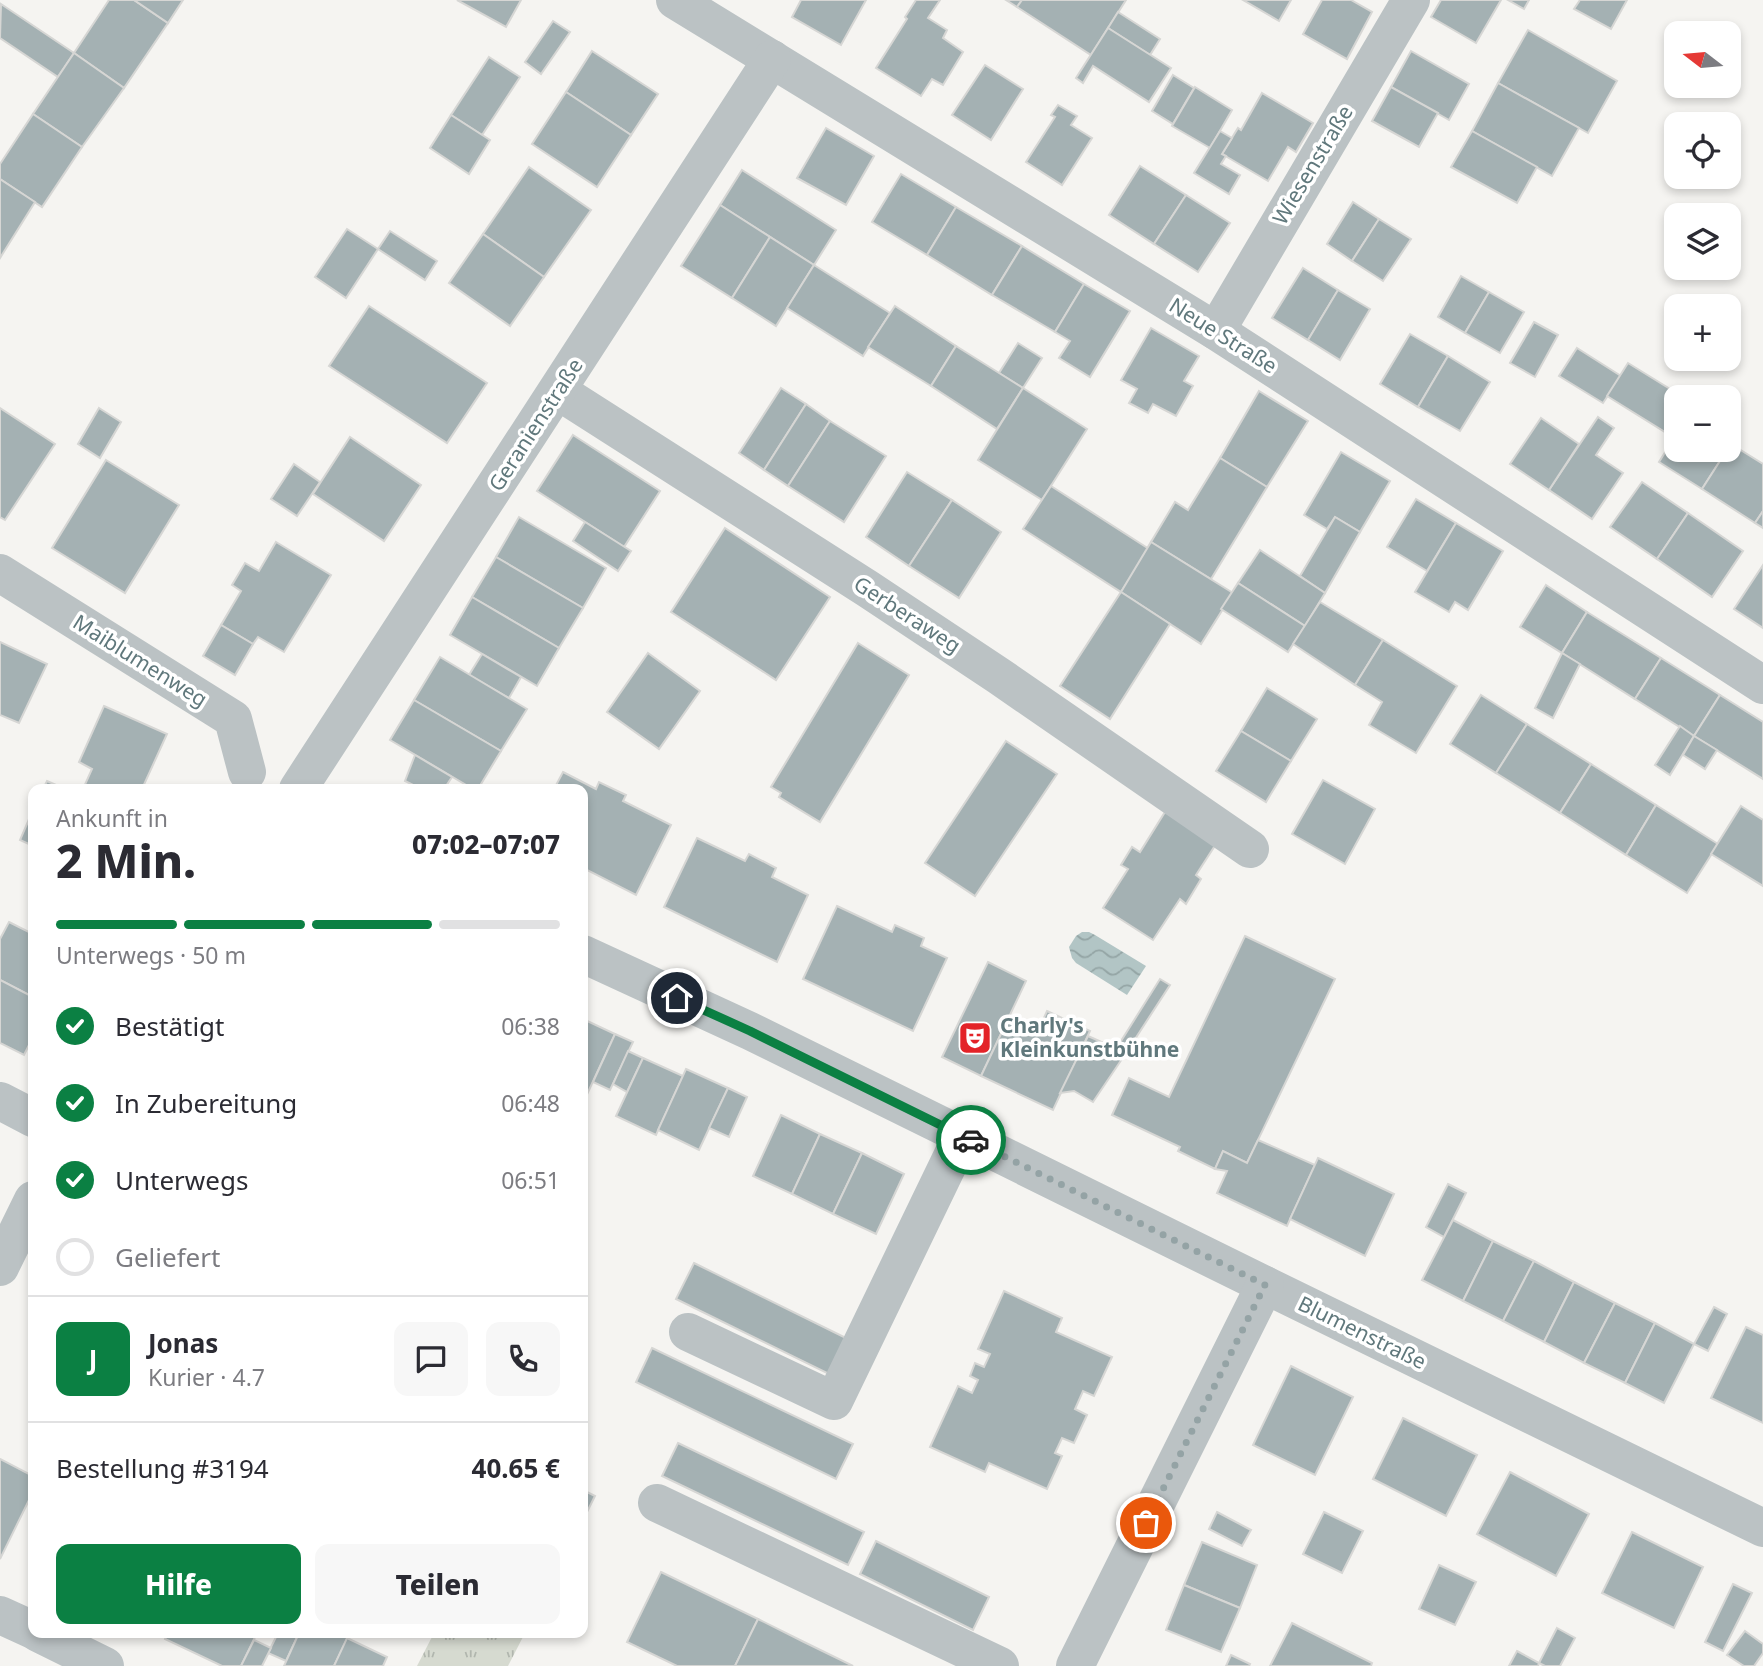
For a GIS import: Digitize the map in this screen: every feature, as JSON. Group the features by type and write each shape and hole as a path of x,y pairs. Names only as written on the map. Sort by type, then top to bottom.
{"street":[{"name":"Neue Straße","path":"675,0 1216,331 1763,685"},
{"name":"Wiesenstraße","path":"1216,331 1411,0"},
{"name":"Geranienstraße","path":"301,784 772,59"},
{"name":"Gerberaweg","path":"558,391 923,625 1250,849"},
{"name":"Maiblumenweg","path":"0,573 233,719 242,781"},
{"path":"242,781 259,784"},
{"name":"Blumenstraße","path":"588,956 750,1031 1763,1528"},
{"path":"0,1101 28,1115"},
{"path":"688,1332 834,1401 962,1136"},
{"path":"0,1267 28,1210"},
{"path":"1075,1666 1265,1285"},
{"path":"657,1503 1000,1666"},
{"path":"0,1615 28,1628"},
{"path":"48,1638 105,1666"}],"green space":[{"path":"431,1638 522,1638 508,1666 417,1666"}],"water":[{"path":"1082,932 1095,935 1146,966 1127,995 1072,958 1069,947"}],"building":[{"path":"109,0 134,0 168,23 124,88 74,53"},
{"path":"134,0 183,0 168,23"},
{"path":"457,0 521,0 506,27"},
{"path":"801,0 866,0 841,45 792,17"},
{"path":"916,0 940,0 928,18 947,30 943,38 963,52 943,85 932,79 921,96 876,68"},
{"path":"1006,0 1022,0 1017,7"},
{"path":"1022,0 1126,0 1091,55 1017,7"},
{"path":"1243,0 1291,0 1279,21"},
{"path":"1322,0 1351,0 1372,12 1347,59 1303,34"},
{"path":"1441,0 1501,0 1476,43 1431,17"},
{"path":"1508,0 1529,0 1524,9"},
{"path":"1580,0 1627,0 1611,29 1574,9"},
{"path":"1,4 74,53 58,77 0,38"},
{"path":"1118,12 1160,39 1150,55 1108,28"},
{"path":"553,21 570,32 541,74 525,62"},
{"path":"1108,28 1171,68 1149,102 1093,66 1083,83 1076,78"},
{"path":"1528,30 1617,81 1588,133 1498,83"},
{"path":"592,51 658,94 631,135 566,92"},
{"path":"1411,51 1469,84 1449,120 1391,87"},
{"path":"74,53 124,88 82,147 33,114"},
{"path":"489,57 520,77 482,135 451,115"},
{"path":"985,65 1023,89 991,140 952,115"},
{"path":"1173,75 1194,88 1173,124 1152,111"},
{"path":"1498,83 1579,128 1552,176 1472,131"},
{"path":"1195,87 1232,110 1210,148 1172,126"},
{"path":"1391,87 1438,113 1419,147 1372,121"},
{"path":"566,92 631,135 597,187 532,144"},
{"path":"1262,93 1313,123 1296,152 1288,147 1268,181 1222,154 1238,128 1241,130"},
{"path":"1058,105 1077,116 1071,125 1092,138 1062,185 1026,162 1055,117 1051,115"},
{"path":"33,114 82,147 42,207 0,179 0,164"},
{"path":"451,115 490,140 469,174 430,148"},
{"path":"826,128 874,156 846,205 797,178"},
{"path":"1220,131 1232,138 1222,154 1226,156 1221,164 1240,175 1229,194 1194,173"},
{"path":"1472,131 1537,167 1517,203 1451,167"},
{"path":"1140,166 1186,195 1154,244 1109,215"},
{"path":"529,167 591,210 544,277 483,234"},
{"path":"742,170 836,230 814,265 720,205"},
{"path":"901,174 956,207 927,255 872,222"},
{"path":"0,179 35,202 0,258"},
{"path":"1186,195 1230,223 1198,272 1154,244"},
{"path":"1353,202 1379,219 1352,261 1327,244"},
{"path":"720,205 770,237 732,298 681,266"},
{"path":"956,207 1022,246 992,295 927,255"},
{"path":"1379,219 1411,239 1383,281 1352,261"},
{"path":"347,229 378,249 346,298 315,277"},
{"path":"390,231 437,261 425,280 378,249"},
{"path":"483,234 544,277 510,326 449,283"},
{"path":"770,237 814,265 776,326 732,298"},
{"path":"1022,246 1084,284 1055,332 992,295"},
{"path":"814,265 890,313 863,356 787,308"},
{"path":"1303,268 1338,290 1308,340 1272,318"},
{"path":"1461,276 1489,292 1465,333 1438,317"},
{"path":"1084,284 1130,311 1090,377 1059,358 1070,341 1055,332"},
{"path":"1338,290 1370,309 1340,360 1308,340"},
{"path":"1489,292 1524,312 1500,353 1465,333"},
{"path":"369,306 487,383 447,443 329,366"},
{"path":"895,306 956,346 931,386 868,347"},
{"path":"1534,322 1558,335 1535,377 1510,363"},
{"path":"1151,328 1199,356 1184,381 1193,386 1176,416 1153,404 1148,413 1129,403 1137,389 1121,380"},
{"path":"1410,334 1448,356 1418,407 1380,384"},
{"path":"1018,343 1042,358 1023,388 999,373"},
{"path":"956,346 1023,388 997,429 931,386"},
{"path":"1577,348 1621,376 1603,403 1559,376"},
{"path":"1448,356 1490,382 1460,431 1418,407"},
{"path":"1628,363 1664,385 1664,431 1607,396"},
{"path":"781,388 806,404 764,470 739,453"},
{"path":"1023,388 1087,429 1042,500 978,460"},
{"path":"1259,391 1308,421 1267,487 1220,458"},
{"path":"806,404 830,421 788,486 764,470"},
{"path":"0,408 55,444 5,520 0,517"},
{"path":"99,408 121,422 100,458 78,444"},
{"path":"1598,417 1614,428 1596,455 1623,473 1592,519 1549,490"},
{"path":"1541,418 1579,444 1549,490 1510,464"},
{"path":"830,421 886,456 844,522 788,486"},
{"path":"573,435 660,491 624,547 537,491"},
{"path":"350,437 421,485 384,541 313,494"},
{"path":"1741,450 1763,464 1763,511 1755,523 1702,489 1719,462 1741,462"},
{"path":"1341,452 1390,481 1360,532 1335,517 1327,529 1304,515"},
{"path":"1664,454 1664,462 1719,462 1702,489 1659,462"},
{"path":"1220,458 1267,487 1211,579 1151,542 1175,502 1188,510"},
{"path":"106,460 179,505 125,593 52,548"},
{"path":"294,464 320,482 297,516 271,499"},
{"path":"907,472 952,500 909,566 866,537"},
{"path":"1642,482 1688,513 1657,559 1610,527"},
{"path":"1051,486 1149,549 1121,592 1023,529"},
{"path":"1416,499 1456,523 1427,571 1387,547"},
{"path":"952,500 1001,532 959,598 909,566"},
{"path":"1763,511 1763,528 1755,523"},
{"path":"1688,513 1743,551 1712,597 1657,559"},
{"path":"519,517 606,568 583,608 496,557"},
{"path":"1335,517 1360,532 1325,593 1300,576"},
{"path":"585,522 631,551 618,571 573,541"},
{"path":"1456,523 1503,551 1468,610 1455,602 1449,612 1415,592"},
{"path":"725,528 830,597 776,680 671,612"},
{"path":"276,542 331,575 284,652 258,637 253,644 221,625 241,591 232,585 245,563 259,571"},
{"path":"1151,542 1233,593 1201,644 1121,592"},
{"path":"1260,550 1325,593 1305,626 1238,583"},
{"path":"496,557 583,608 559,648 472,597"},
{"path":"1763,565 1763,628 1734,609"},
{"path":"1238,583 1305,626 1288,652 1221,609"},
{"path":"1546,585 1587,612 1562,653 1520,627"},
{"path":"1121,592 1170,624 1110,719 1060,686"},
{"path":"472,597 559,648 537,686 450,635"},
{"path":"1320,602 1383,640 1355,685 1293,644"},
{"path":"1587,612 1661,658 1635,699 1562,653"},
{"path":"221,625 253,644 235,675 203,656"},
{"path":"1383,640 1457,686 1416,753 1369,725 1382,702 1355,685"},
{"path":"0,642 47,664 19,723 0,715"},
{"path":"858,643 909,675 820,822 779,797 781,793 771,787"},
{"path":"648,653 700,691 659,749 607,712"},
{"path":"1562,653 1580,664 1553,718 1535,708"},
{"path":"482,654 521,677 509,698 469,675"},
{"path":"440,657 527,709 501,751 414,700"},
{"path":"1661,658 1720,695 1694,736 1635,699"},
{"path":"1267,688 1317,719 1291,761 1241,731"},
{"path":"1481,695 1527,724 1496,773 1450,744"},
{"path":"1720,695 1763,722 1763,779 1694,736"},
{"path":"414,700 501,751 481,784 465,784 390,740"},
{"path":"104,706 167,734 144,784 85,784 92,769 79,762"},
{"path":"1527,724 1591,764 1560,813 1496,773"},
{"path":"1680,726 1694,736 1670,775 1655,765"},
{"path":"1241,731 1291,761 1266,802 1216,771"},
{"path":"1694,736 1717,750 1705,769 1683,755"},
{"path":"1006,741 1057,774 975,896 925,863"},
{"path":"415,755 452,777 447,784 411,784 405,781"},
{"path":"1591,764 1656,805 1626,855 1560,813"},
{"path":"563,772 586,784 557,784"},
{"path":"1323,780 1375,809 1345,864 1292,834"},
{"path":"599,782 626,795 623,801 671,825 636,895 588,871 588,785 596,789"},
{"path":"1656,805 1718,844 1687,893 1626,855"},
{"path":"1741,806 1763,820 1763,886 1711,854"},
{"path":"1165,812 1216,844 1196,875 1201,879 1186,904 1180,899 1153,940 1103,908 1128,869 1121,865 1132,847 1140,852"},
{"path":"28,822 28,844 20,840"},
{"path":"697,838 745,861 749,854 776,868 772,877 808,895 777,962 664,907"},
{"path":"837,906 892,932 895,925 924,938 921,946 947,958 913,1031 803,979"},
{"path":"9,922 28,932 28,994 0,980 0,939"},
{"path":"1245,936 1335,979 1247,1163 1223,1151 1215,1169 1178,1151 1180,1147 1112,1115 1129,1078 1169,1097"},
{"path":"988,962 1026,981 981,1076 942,1057"},
{"path":"1160,979 1170,985 1126,1053 1116,1049"},
{"path":"0,980 28,994 28,1047 24,1055 0,1043"},
{"path":"1047,1011 1090,1031 1053,1110 981,1076 1009,1017 1038,1031"},
{"path":"588,1021 615,1034 588,1092"},
{"path":"615,1034 633,1042 610,1090 593,1082"},
{"path":"1088,1036 1126,1053 1093,1102 1074,1091 1060,1093"},
{"path":"628,1051 643,1058 627,1092 613,1084"},
{"path":"643,1058 683,1076 656,1135 616,1116"},
{"path":"686,1069 728,1088 699,1150 658,1130"},
{"path":"728,1088 747,1097 729,1137 709,1128"},
{"path":"781,1115 820,1134 792,1194 753,1176"},
{"path":"820,1134 862,1153 833,1214 792,1194"},
{"path":"1258,1140 1315,1165 1287,1226 1217,1193 1227,1171 1215,1169 1223,1151 1247,1163"},
{"path":"862,1153 904,1174 876,1234 833,1214"},
{"path":"1318,1158 1394,1194 1365,1256 1290,1219"},
{"path":"1448,1184 1466,1193 1444,1237 1426,1227"},
{"path":"1453,1220 1493,1241 1463,1301 1422,1280"},
{"path":"1493,1241 1534,1261 1503,1321 1463,1301"},
{"path":"1534,1261 1574,1282 1544,1342 1503,1321"},
{"path":"694,1263 848,1339 831,1375 676,1299"},
{"path":"1574,1282 1615,1303 1584,1363 1544,1342"},
{"path":"1004,1291 1062,1318 1056,1332 1112,1357 1094,1396 1083,1391 1075,1409 1087,1415 1074,1443 1062,1438 1055,1453 1062,1456 1047,1489 989,1463 985,1472 930,1447 958,1386 972,1393 978,1380 970,1376 975,1363 984,1367 990,1354 978,1349"},
{"path":"1615,1303 1655,1323 1625,1383 1584,1363"},
{"path":"1714,1307 1727,1314 1708,1351 1694,1344"},
{"path":"1655,1323 1694,1344 1664,1403 1625,1383"},
{"path":"1746,1327 1763,1335 1763,1423 1711,1398"},
{"path":"652,1348 853,1444 836,1479 636,1382"},
{"path":"1291,1366 1353,1397 1315,1475 1253,1445"},
{"path":"1403,1418 1477,1455 1446,1516 1373,1479"},
{"path":"678,1443 864,1532 848,1565 662,1476"},
{"path":"0,1459 28,1473 28,1502 0,1559"},
{"path":"1510,1472 1589,1514 1556,1576 1477,1534"},
{"path":"588,1492 595,1496 588,1510"},
{"path":"1217,1512 1251,1530 1242,1546 1209,1529"},
{"path":"1324,1512 1363,1531 1342,1573 1303,1554"},
{"path":"1632,1532 1703,1567 1674,1628 1602,1593"},
{"path":"876,1541 989,1597 973,1630 860,1574"},
{"path":"1202,1542 1257,1565 1240,1608 1184,1585"},
{"path":"1439,1565 1476,1582 1455,1625 1419,1609"},
{"path":"661,1572 758,1619 735,1666 677,1666 627,1642"},
{"path":"1733,1584 1752,1593 1723,1651 1705,1642"},
{"path":"1184,1585 1240,1608 1221,1652 1166,1630"},
{"path":"758,1619 804,1642 853,1666 735,1666"},
{"path":"1292,1623 1372,1663 1371,1666 1270,1666"},
{"path":"1557,1628 1575,1638 1560,1666 1545,1666 1539,1663"},
{"path":"1745,1631 1763,1644 1763,1653 1754,1666 1744,1666 1727,1655"},
{"path":"255,1638 241,1666 222,1666 165,1639"},
{"path":"276,1638 297,1638 286,1661 268,1653"},
{"path":"297,1638 348,1638 334,1666 284,1666"},
{"path":"347,1638 387,1657 383,1666 334,1666"},
{"path":"254,1640 271,1648 262,1666 241,1666"},
{"path":"1517,1651 1539,1663 1538,1666 1509,1666"},
{"path":"1231,1655 1250,1664 1249,1666 1226,1666"}],"way so far":[{"path":"971,1140 1265,1285 1146,1523"}],"place":[{"name":"Charly's Kleinkunstbühne","path":"975,1038"}],"route":[{"path":"677,998 971,1140"}]}
